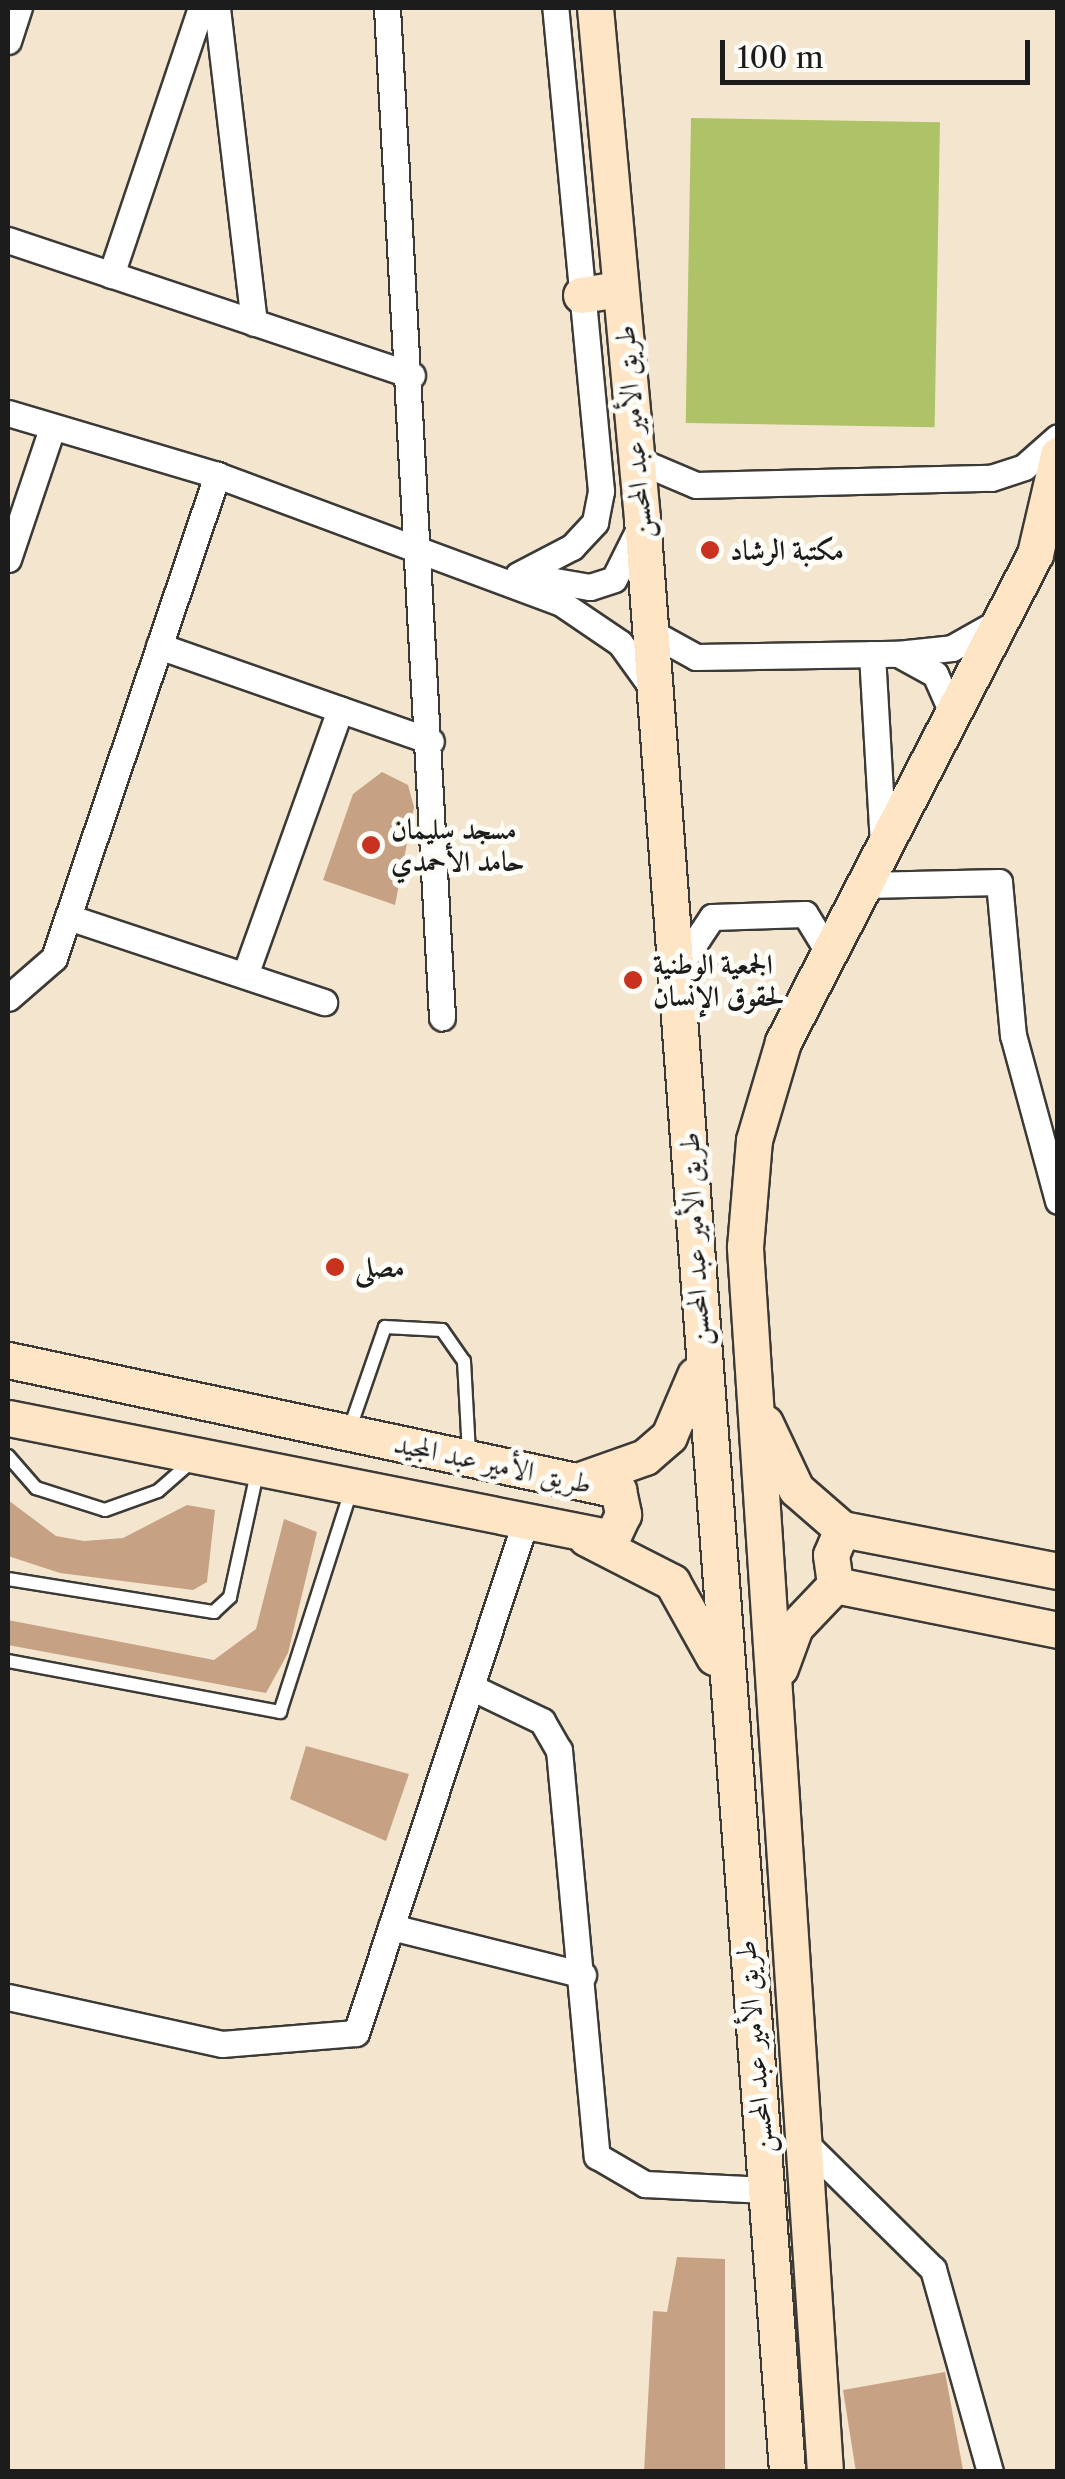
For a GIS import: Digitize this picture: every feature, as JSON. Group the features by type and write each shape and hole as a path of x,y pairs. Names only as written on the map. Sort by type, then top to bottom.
{"main road":[{"name":"طريق الأمير عبد المحسن","path":"594,8 642,519 724,1684 787,2472"},
{"path":"581,295 620,289"},
{"name":"طريق الأمير عبد المحسن","path":"825,2472 746,1247 754,1140 783,1042 876,870 1034,554 1058,455"},
{"path":"578,1480 644,1457 669,1436 700,1354"},
{"name":"طريق الأمير عبد المجيد","path":"8,1360 618,1490 623,1514 612,1538 8,1418"},
{"path":"756,1402 796,1489 842,1529 1058,1571"},
{"path":"835,1585 830,1555 842,1529"},
{"path":"566,1530 672,1582 724,1684"},
{"path":"776,1678 796,1627 835,1585"},
{"path":"835,1585 1058,1630"}],"street":[{"path":"8,40 19,8"},
{"path":"111,275 201,8"},
{"path":"218,8 254,323"},
{"path":"387,8 424,553 442,1018"},
{"path":"518,575 572,547 598,506 554,8"},
{"path":"8,240 412,375"},
{"path":"8,413 217,475 594,622 654,694 696,657"},
{"path":"8,558 52,428"},
{"path":"637,460 696,485 991,478 1024,466 1058,437"},
{"path":"8,998 54,958 217,475"},
{"path":"424,553 590,588 614,579 642,519"},
{"path":"647,630 696,657 885,654 952,648 1000,622"},
{"path":"160,646 431,741"},
{"path":"885,654 935,674 954,717"},
{"path":"885,654 876,870 999,882 1014,1035 1058,1201"},
{"path":"245,976 340,710"},
{"path":"673,977 712,917 805,914 829,953"},
{"path":"68,917 324,1002"},
{"path":"8,1997 222,2044 356,2034 526,1523"},
{"path":"470,1687 542,1721 559,1750 605,2166 644,2184 766,2190"},
{"path":"391,1927 583,1975"},
{"path":"804,2142 933,2269 990,2472"}],"lane":[{"path":"348,1432 385,1327 442,1330 464,1361 469,1457"},
{"path":"8,1456 36,1488 106,1510 158,1491 198,1455"},
{"path":"8,1580 214,1612 230,1597 258,1468"},
{"path":"8,1661 280,1712 352,1487"}],"green space":[{"path":"691,118 940,122 935,427 686,423"}],"building":[{"name":"مسجد سليمان حامد الأحمدي","path":"382,772 408,785 414,807 395,905 323,880 353,794"},
{"path":"8,1500 56,1536 84,1541 123,1538 187,1505 215,1510 207,1582 193,1590 60,1573 8,1556"},
{"path":"284,1519 317,1532 288,1653 266,1693 8,1645 8,1620 214,1660 256,1629"},
{"path":"306,1746 409,1774 386,1841 290,1799"},
{"path":"677,2257 725,2259 725,2472 644,2472 653,2311 667,2312"},
{"path":"945,2372 963,2470 856,2472 843,2390"}],"place":[{"name":"مكتبة الرشاد","path":"710,550"},
{"name":"مسجد سليمان حامد الأحمدي","path":"371,845"},
{"name":"الجمعية الوطنية لحقوق الإنسان","path":"633,980"},
{"name":"مصلى","path":"335,1267"}]}
